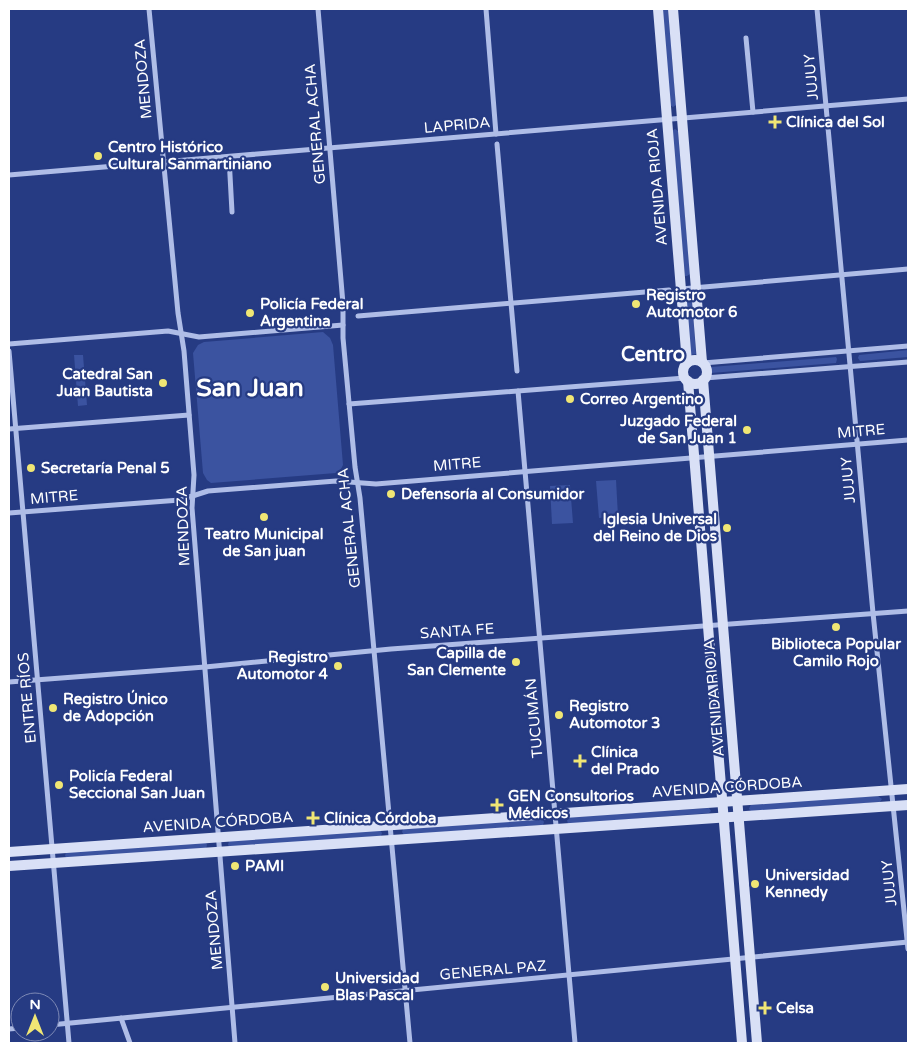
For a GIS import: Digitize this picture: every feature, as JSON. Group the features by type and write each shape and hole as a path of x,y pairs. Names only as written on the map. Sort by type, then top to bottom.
{"main road":[{"name":"AVENIDA RIOJA","path":"658,9 687,363"},
{"name":"AVENIDA RIOJA","path":"672,9 702,363"},
{"path":"693,360 702,363 706,371 704,379 697,383 687,380 683,372 687,363 693,360"},
{"name":"AVENIDA RIOJA","path":"704,379 757,1043"},
{"name":"AVENIDA RIOJA","path":"687,380 742,1043"},
{"name":"AVENIDA CÓRDOBA","path":"9,852 908,789"},
{"name":"AVENIDA CÓRDOBA","path":"9,866 908,805"}],"street":[{"name":"MENDOZA","path":"149,9 189,414 194,475 192,508 235,1043"},
{"name":"GENERAL ACHA","path":"318,9 343,304 349,404 358,482 410,1043"},
{"path":"486,9 496,134"},
{"name":"JUJUY","path":"817,9 873,613 908,949"},
{"path":"746,38 753,112"},
{"name":"LAPRIDA","path":"9,175 908,99"},
{"path":"497,144 517,370"},
{"path":"229,157 232,212"},
{"path":"680,289 908,270"},
{"path":"358,316 669,290"},
{"path":"9,344 168,331 200,336 343,325"},
{"path":"702,363 908,346"},
{"name":"ENTRE RÍOS","path":"9,351 69,1043"},
{"path":"704,379 908,362"},
{"path":"349,404 687,380"},
{"name":"TUCUMÁN","path":"518,391 575,1043"},
{"path":"9,429 189,414"},
{"name":"MITRE","path":"9,513 180,500 208,491 336,481 376,484 908,440"},
{"name":"SANTA FE","path":"9,682 205,667 374,650 908,611"},
{"name":"GENERAL PAZ","path":"60,1024 908,942"},
{"path":"121,1018 130,1043"}],"shaded area":[{"path":"662,9 668,9 676,105 673,107 670,105"},
{"path":"675,129 678,131 690,274 687,276 685,276 672,131"},
{"path":"689,298 692,300 696,354 690,355 686,300"},
{"path":"323,332 330,338 333,345 343,465 341,469 336,473 211,483 207,480 203,473 193,353 198,345 204,342"},
{"path":"908,350 908,357 860,361 858,358 859,355"},
{"path":"74,355 83,355 87,405 78,406"},
{"path":"836,357 836,363 711,373 711,367"},
{"path":"616,480 618,516 599,518 596,481"},
{"path":"570,485 573,523 552,524 550,486"},
{"path":"878,796 882,799 880,802 751,811 749,809 751,804"},
{"path":"709,808 711,811 709,813 568,824 567,820 569,817"},
{"path":"542,819 543,825 404,835 402,832 403,829"},
{"path":"380,830 381,836 230,847 228,845 229,841"},
{"path":"206,842 206,849 67,858 65,856 66,852"}],"place":[{"name":"Clínica del Sol","path":"775,122"},
{"name":"Centro Histórico Cultural Sanmartiniano","path":"98,156"},
{"name":"Registro Automotor 6","path":"636,304"},
{"name":"Policía Federal Argentina","path":"250,313"},
{"name":"Catedral San Juan Bautista","path":"163,383"},
{"name":"Correo Argentino","path":"570,399"},
{"name":"Juzgado Federal de San Juan 1","path":"747,430"},
{"name":"Secretaría Penal 5","path":"31,468"},
{"name":"Defensoría al Consumidor","path":"391,494"},
{"name":"Teatro Municipal de San juan","path":"264,517"},
{"name":"Iglesia Universal del Reino de Dios","path":"727,528"},
{"name":"Biblioteca Popular Camilo Rojo","path":"836,627"},
{"name":"Capilla de San Clemente","path":"516,662"},
{"name":"Registro Automotor 4","path":"338,666"},
{"name":"Registro Único de Adopción","path":"53,708"},
{"name":"Registro Automotor 3","path":"559,715"},
{"name":"Clínica del Prado","path":"580,761"},
{"name":"Policía Federal Seccional San Juan","path":"59,785"},
{"name":"GEN Consultorios Médicos","path":"497,805"},
{"name":"Clínica Córdoba","path":"313,818"},
{"name":"PAMI","path":"235,866"},
{"name":"Universidad Kennedy","path":"755,884"},
{"name":"Universidad Blas Pascal","path":"325,987"},
{"name":"Celsa","path":"765,1008"}],"district":[{"name":"Centro","path":"653,355"},
{"name":"San Juan","path":"250,388"}]}
